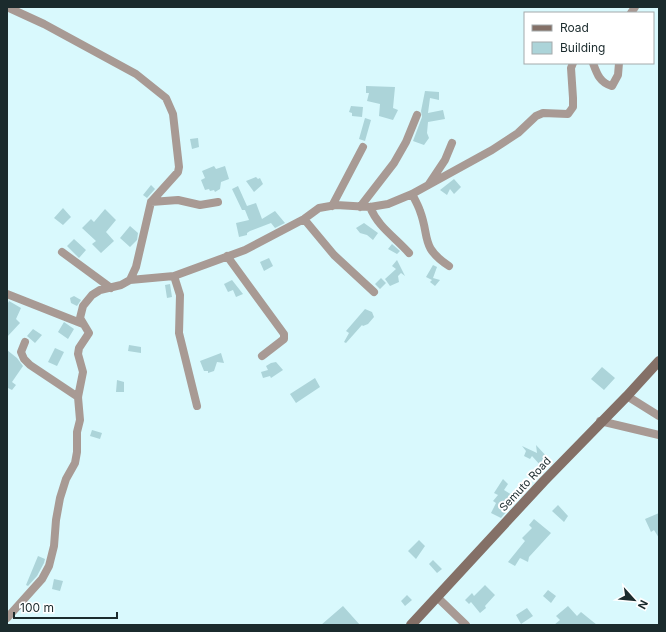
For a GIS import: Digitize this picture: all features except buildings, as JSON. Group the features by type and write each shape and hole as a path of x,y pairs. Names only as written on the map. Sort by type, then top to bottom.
{"main road":[{"name":"Semuto Road","path":"411,625 600,422 627,396 659,361"}],"street":[{"path":"8,10 44,24 136,74 166,98 173,114 179,167 178,172 151,202 136,267 130,280"},
{"path":"7,618 42,579 49,566 54,546 56,520 60,498 66,479 75,463 76,457 77,432 80,420 78,397 83,372 78,354 79,348 89,333 80,318 83,306 92,295 100,290 111,288 130,280 174,276 245,250 304,219 319,208 332,206 370,207 388,204 412,194 492,150 518,133 536,116 543,113 568,114 573,107 571,68 573,64"},
{"path":"593,64 597,75 604,84 612,86 618,75 619,64"},
{"path":"360,207 394,163 406,142 417,114"},
{"path":"428,185 445,160 452,143"},
{"path":"332,206 363,147"},
{"path":"412,194 421,211 429,247 439,260 449,266"},
{"path":"151,202 178,200 200,205 218,202"},
{"path":"370,207 373,216 388,234 399,241 408,252"},
{"path":"304,219 334,255 374,292"},
{"path":"62,252 111,288"},
{"path":"227,256 284,334 284,339 262,356"},
{"path":"174,276 180,295 179,333 197,406"},
{"path":"7,294 83,324"},
{"path":"25,342 21,352 24,359 30,365 78,397"},
{"path":"627,396 659,416"},
{"path":"600,422 659,435"},
{"path":"437,598 466,625"}]}
